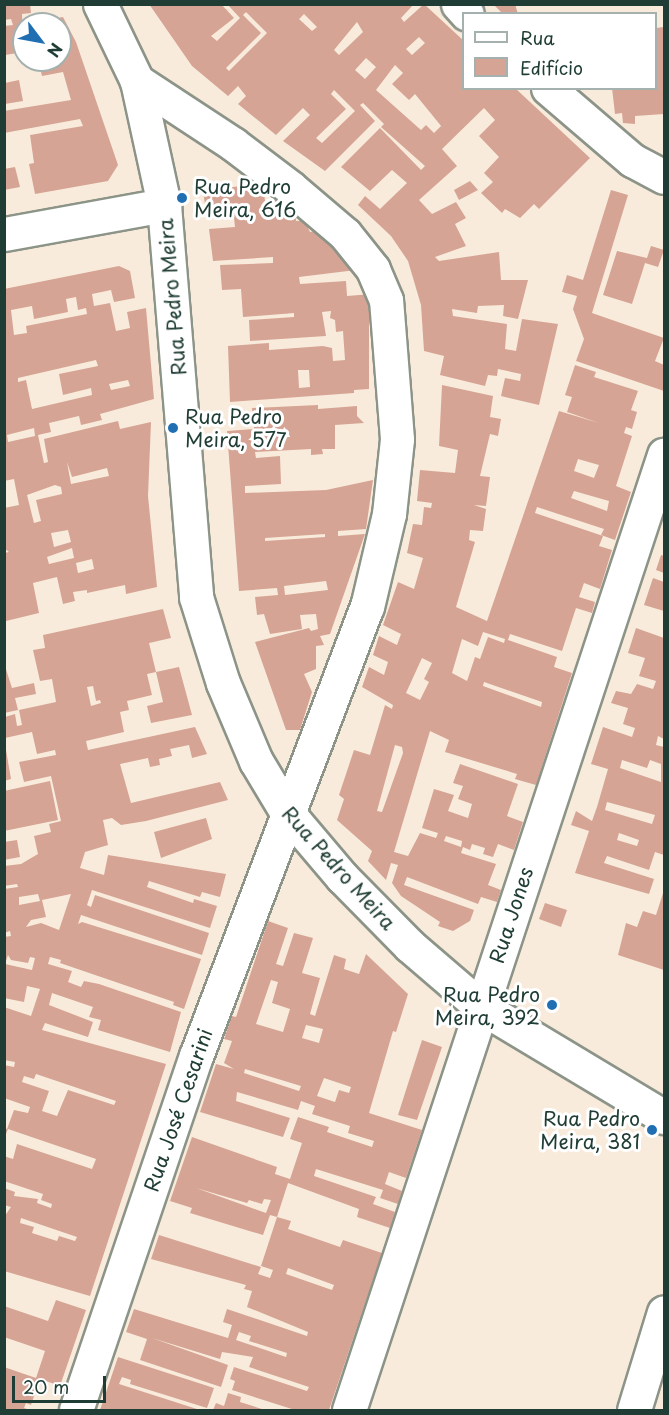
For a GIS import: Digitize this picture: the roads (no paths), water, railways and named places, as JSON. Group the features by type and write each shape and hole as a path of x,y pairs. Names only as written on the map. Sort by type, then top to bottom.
{"street":[{"name":"Rua Pedro Meira","path":"100,4 137,81 164,205 196,597 223,683 256,761 286,811 342,877 410,946 481,1007 664,1116"},
{"name":"Rua José Cesarini","path":"76,1410 196,1056 286,811 367,607 389,514 397,439 386,300 373,269 345,234 233,144 137,81"},
{"path":"550,90 632,160 664,177"},
{"path":"4,234 164,205"},
{"name":"Rua Jones","path":"349,1410 664,455"},
{"path":"634,1410 664,1312"}],"place":[{"name":"Rua Pedro Meira, 616","path":"182,198"},
{"name":"Rua Pedro Meira, 577","path":"173,428"},
{"name":"Rua Pedro Meira, 392","path":"552,1005"},
{"name":"Rua Pedro Meira, 381","path":"652,1130"}]}
